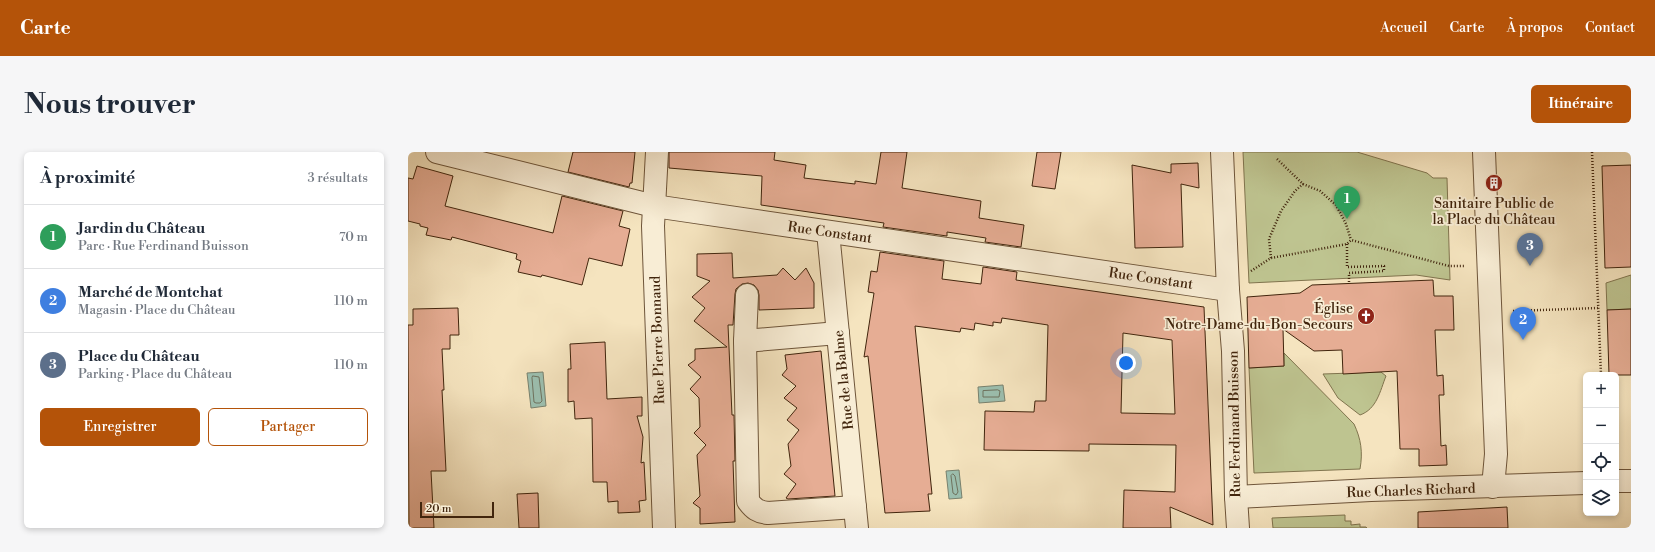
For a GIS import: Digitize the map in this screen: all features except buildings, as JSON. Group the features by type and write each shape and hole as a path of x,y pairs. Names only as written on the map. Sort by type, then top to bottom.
{"street":[{"name":"Rue Constant","path":"437,152 654,206 1228,290"},
{"name":"Rue Pierre Bonnaud","path":"657,152 654,206 664,528"},
{"name":"Rue Ferdinand Buisson","path":"1222,152 1228,290 1233,351 1238,528"},
{"path":"1484,152 1496,454 1493,487"},
{"name":"Rue de la Balme","path":"828,232 856,518"},
{"path":"747,295 745,341 748,501 753,508 759,512 856,518"},
{"path":"745,341 838,333"},
{"path":"1619,482 1631,481"},
{"name":"Rue Charles Richard","path":"1236,497 1583,483"}],"path":[{"path":"1592,152 1601,372"},
{"path":"1277,159 1303,184 1320,191 1336,205 1346,224 1351,240"},
{"path":"1271,258 1269,239 1281,211 1295,191 1303,184"},
{"path":"1248,272 1271,258 1346,244 1351,240"},
{"path":"1351,240 1449,266"},
{"path":"1346,244 1347,267 1384,266 1384,271 1349,273 1349,282"},
{"path":"1491,312 1598,308"}],"green space":[{"path":"1243,152 1357,152 1427,173 1433,178 1447,178 1450,280 1416,275 1249,283"},
{"path":"1631,275 1631,309 1607,310 1606,283"},
{"path":"1284,353 1354,424 1361,446 1360,469 1254,473 1249,368 1284,366"},
{"path":"1381,372 1386,376 1380,393 1374,404 1366,412 1360,415 1338,398 1323,374"},
{"path":"1345,515 1345,521 1351,521 1351,525 1360,524 1360,527 1367,528 1273,528 1272,518"}],"water":[{"path":"543,372 546,406 531,408 527,373"},
{"path":"1003,385 1005,401 979,403 978,387"},
{"path":"959,470 962,498 949,499 946,471"}],"place":[{"name":"Sanitaire Public de la Place du Château","path":"1494,183"},
{"name":"Jardin du Château","path":"1347,219"},
{"name":"Place du Château","path":"1530,266"},
{"name":"Église Notre-Dame-du-Bon-Secours","path":"1366,316"},
{"name":"Marché de Montchat","path":"1523,340"}]}
